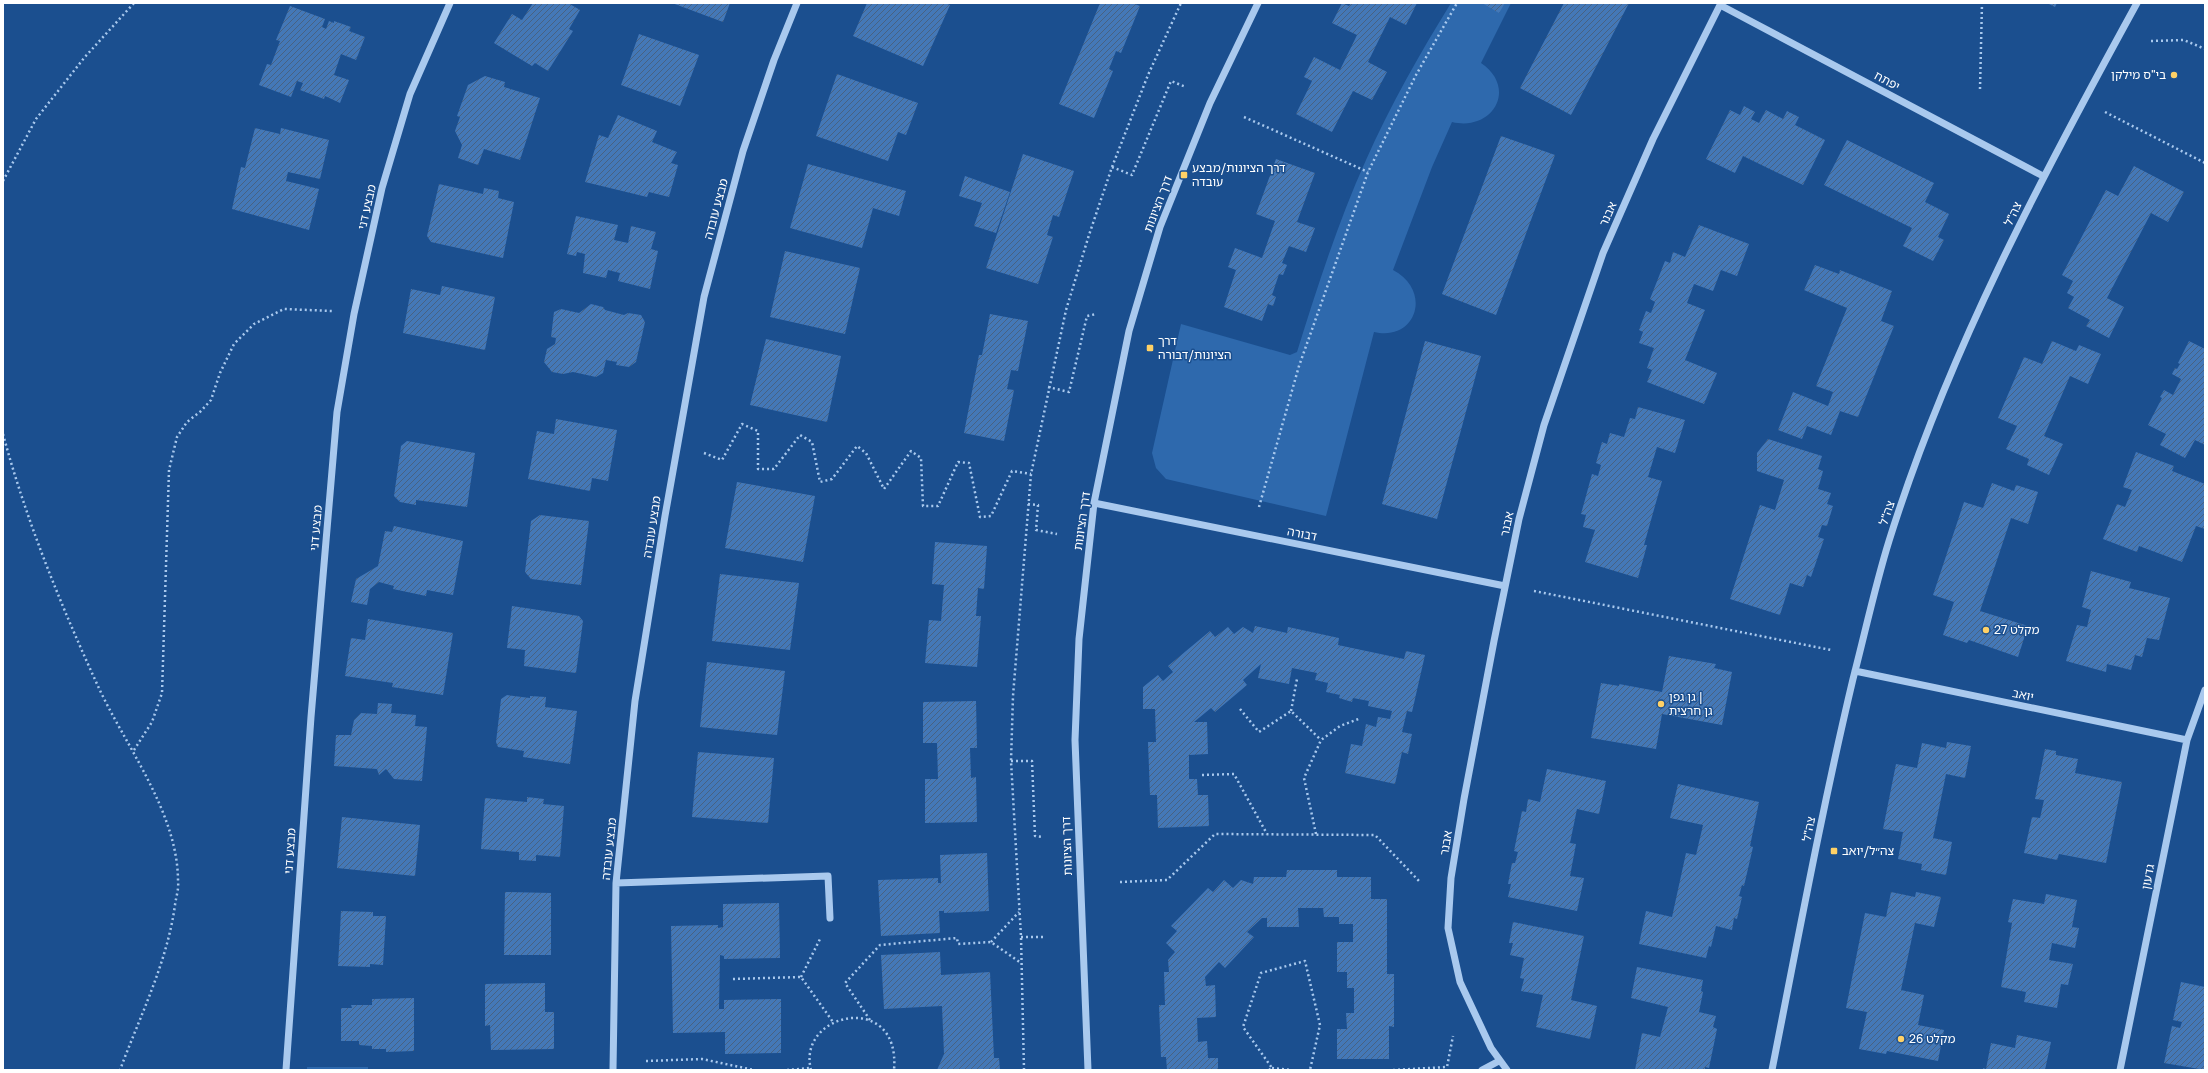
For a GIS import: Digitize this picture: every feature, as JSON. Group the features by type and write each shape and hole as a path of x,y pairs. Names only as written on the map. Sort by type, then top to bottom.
{"street":[{"name":"מבצע דני","path":"286,1070 312,709 337,412 354,314 382,188 410,94 450,3"},
{"name":"מבצע עובדה","path":"613,1070 616,883 635,701 665,516 704,297 743,151 774,60 797,3"},
{"name":"דרך הציונות","path":"1088,1070 1075,740 1078,639 1094,502 1129,331 1160,227 1210,102 1258,3"},
{"name":"צה\"ל","path":"1772,1070 1831,772 1866,624 1889,541 1916,464 1953,367 2043,176 2136,3"},
{"name":"יפתח","path":"1721,4 2043,176"},
{"name":"אבנר","path":"1507,1070 1499,1061 1478,1023 1460,982 1448,928 1451,878 1464,799 1519,519 1544,425 1603,252 1653,139 1721,4"},
{"name":"דבורה","path":"1094,502 1506,586"},
{"name":"יואב","path":"1856,671 2187,740"},
{"name":"גדעון","path":"2120,1070 2187,740 2205,690"},
{"path":"616,883 828,876 830,918"},
{"path":"1482,1070 1499,1061"}],"path":[{"path":"3,182 36,119 84,58 134,3"},
{"path":"1024,1070 1021,938 1011,761 1013,696 1031,474 1048,388 1066,310 1112,167 1148,75 1181,3"},
{"path":"1259,507 1299,366 1368,172 1416,75 1457,3"},
{"path":"1980,89 1982,3"},
{"path":"2151,41 2184,40 2205,49"},
{"path":"1112,167 1132,175 1171,81 1186,87"},
{"path":"2105,112 2205,163"},
{"path":"1244,117 1368,172"},
{"path":"134,751 152,722 162,693 169,470 177,437 187,422 201,412 211,400 220,373 234,344 254,324 284,309 323,310 354,314"},
{"path":"1048,388 1069,392 1087,316 1096,314"},
{"path":"704,454 722,460 742,424 758,431 758,469 774,469 800,435 812,442 820,482 832,479 857,446 866,453 884,489 911,451 921,458 923,506 938,506 958,462 969,463 980,517 991,516 1012,471 1031,474"},
{"path":"3,434 17,484 68,618 98,686 134,751 160,807 170,837 178,882 172,924 160,969 120,1070"},
{"path":"1028,504 1038,505 1036,530 1056,534"},
{"path":"1534,591 1831,650"},
{"path":"1240,709 1259,732 1291,711 1297,679"},
{"path":"1291,711 1321,740"},
{"path":"1316,834 1304,778 1321,740 1340,726 1361,718"},
{"path":"1011,761 1032,761 1035,836 1042,836"},
{"path":"1202,775 1234,774 1268,834"},
{"path":"1120,882 1167,880 1215,834 1375,835 1419,881"},
{"path":"991,942 1019,912"},
{"path":"801,978 830,918"},
{"path":"1021,938 1044,937"},
{"path":"894,1070 895,1055 891,1041 883,1029 870,1020 845,983 880,945 957,938 958,944 991,942 1022,963"},
{"path":"1272,1068 1243,1027 1261,973 1305,961 1320,1025 1310,1070"},
{"path":"733,979 801,978"},
{"path":"801,978 833,1022"},
{"path":"787,1070 810,1069 811,1049 818,1035 833,1022 841,1018 856,1017 870,1020"},
{"path":"1393,1070 1447,1067 1453,1036"},
{"path":"646,1061 702,1059 754,1070"},
{"path":"1269,1070 1272,1068 1291,1070"}],"shaded area":[{"path":"1451,3 1511,3 1481,63 1492,73 1498,84 1499,95 1496,106 1489,114 1479,121 1467,123 1452,122 1432,167 1393,270 1405,279 1413,290 1416,301 1414,313 1409,322 1400,329 1389,333 1374,332 1326,516 1166,479 1156,468 1152,453 1181,324 1290,355 1297,352 1337,231 1366,160 1406,80"},
{"path":"307,1067 368,1067 368,1070 307,1070"}],"building":[{"path":"533,3 568,3 580,10 569,29 573,31 548,71 535,63 532,66 494,43 512,14 522,20"},
{"path":"672,3 730,3 723,22"},
{"path":"867,3 945,3 950,5 923,66 853,36"},
{"path":"1100,3 1132,3 1140,6 1121,53 1116,51 1109,69 1113,71 1094,118 1059,104"},
{"path":"1342,3 1349,6 1351,3 1417,3 1406,25 1390,17 1368,62 1387,72 1372,100 1353,91 1332,132 1296,114 1312,81 1304,77 1314,57 1340,70 1357,35 1332,23"},
{"path":"1482,3 1505,3 1499,13"},
{"path":"1564,3 1629,3 1571,115 1520,88"},
{"path":"2047,3 2057,3 2055,7"},
{"path":"290,6 325,19 322,27 326,29 329,21 334,23 334,21 351,27 349,31 365,37 356,60 341,54 334,75 349,80 340,103 325,96 324,99 300,90 303,83 297,81 291,97 259,85 267,64 271,65 280,41 276,40"},
{"path":"639,34 699,55 680,106 621,85"},
{"path":"837,74 918,103 906,135 898,132 888,161 816,136"},
{"path":"485,76 505,82 504,87 540,98 520,160 484,149 478,165 458,158 462,145 455,131 460,117 457,116 468,85"},
{"path":"1744,106 1755,112 1751,119 1759,123 1766,110 1783,119 1787,111 1799,117 1795,125 1825,140 1803,185 1743,156 1735,173 1706,159 1730,110 1740,115"},
{"path":"618,115 657,131 652,142 677,152 671,163 678,165 669,197 649,192 647,197 585,182 599,135 608,138"},
{"path":"255,128 280,134 281,128 329,140 320,179 288,172 286,181 319,189 309,230 232,209 241,167 245,168"},
{"path":"1501,136 1555,155 1496,315 1442,294"},
{"path":"1847,140 1934,183 1925,202 1949,214 1938,237 1944,240 1933,261 1903,246 1912,228 1824,185"},
{"path":"1023,154 1074,171 1059,217 1053,215 1047,235 1053,237 1038,284 986,268"},
{"path":"1276,159 1315,173 1297,222 1315,228 1306,252 1289,246 1282,263 1287,265 1283,275 1279,274 1272,295 1276,297 1273,306 1268,304 1262,321 1224,307 1236,270 1228,267 1235,248 1262,258 1275,221 1256,214"},
{"path":"808,164 906,191 899,216 873,208 862,248 790,228"},
{"path":"2134,166 2184,192 2168,222 2151,213 2107,298 2124,307 2109,338 2086,326 2090,320 2068,308 2074,297 2067,293 2073,281 2062,275 2106,190 2118,196"},
{"path":"965,176 1010,192 996,233 974,226 982,203 959,196"},
{"path":"439,184 483,194 484,188 499,191 498,198 514,202 503,258 431,242 427,236"},
{"path":"576,216 618,225 614,240 628,243 631,226 656,232 651,249 658,251 650,289 618,281 620,273 608,270 606,278 583,273 585,254 577,252 576,256 567,254"},
{"path":"1699,225 1749,244 1737,276 1721,270 1713,291 1694,284 1687,303 1705,310 1685,360 1717,373 1704,404 1647,382 1652,370 1647,368 1654,348 1639,343 1643,332 1639,330 1646,311 1651,313 1655,302 1650,299 1665,261 1670,263 1673,252 1685,257"},
{"path":"785,251 860,268 845,334 770,317"},
{"path":"1815,265 1839,274 1840,270 1892,291 1881,321 1894,326 1858,417 1840,411 1831,435 1807,426 1802,439 1778,430 1793,392 1828,406 1833,392 1816,386 1847,308 1804,290"},
{"path":"442,286 495,297 485,350 403,333 411,289 440,295"},
{"path":"591,304 603,307 605,310 624,315 628,313 641,315 645,322 636,362 629,367 616,365 617,362 606,360 603,373 596,377 573,372 563,374 552,372 544,362 547,349 555,344 556,338 551,337 554,312 561,309 579,313"},
{"path":"990,314 1028,321 1018,371 1011,370 1007,389 1014,390 1004,441 964,433 979,355 982,355"},
{"path":"766,339 841,356 827,422 750,405"},
{"path":"1425,341 1481,356 1437,519 1382,504"},
{"path":"2052,341 2076,351 2079,345 2101,354 2088,384 2070,376 2044,436 2063,444 2049,475 2027,465 2029,459 2006,449 2017,426 1998,418 2024,357 2042,364"},
{"path":"2189,341 2205,349 2205,445 2195,440 2185,458 2160,445 2166,434 2148,425 2162,398 2160,397 2164,390 2173,395 2181,379 2172,374 2175,368 2177,369 2180,364 2178,363"},
{"path":"1638,407 1685,420 1675,453 1657,447 1648,477 1662,481 1644,545 1647,545 1638,578 1585,562 1595,530 1583,527 1586,515 1581,514 1592,474 1598,476 1601,465 1596,463 1602,442 1607,444 1610,433 1624,437 1630,418 1635,419"},
{"path":"556,419 617,430 608,481 592,478 590,491 528,479 537,431 554,434"},
{"path":"1768,439 1822,456 1818,469 1823,471 1818,489 1831,493 1827,504 1833,506 1827,526 1822,525 1818,537 1824,539 1811,577 1807,575 1803,587 1790,583 1780,615 1730,599 1760,505 1775,510 1784,480 1757,471 1757,453"},
{"path":"407,441 475,453 467,507 416,500 416,505 400,502 394,496 401,446"},
{"path":"2136,452 2174,466 2172,471 2205,484 2205,529 2196,526 2182,562 2139,546 2137,552 2103,539 2117,504 2125,507 2132,490 2123,487"},
{"path":"737,482 815,496 803,562 725,548"},
{"path":"1992,483 2014,491 2016,485 2038,492 2028,524 2011,518 1980,611 2028,626 2018,657 1969,640 1967,643 1943,635 1954,602 1933,595 1964,502 1983,508"},
{"path":"540,515 589,521 581,585 531,579 525,572 531,521"},
{"path":"394,526 463,541 453,595 427,590 426,596 393,589 394,586 379,582 370,589 367,605 351,602 356,579 378,566 385,531 392,532"},
{"path":"935,542 987,546 984,589 978,588 976,616 981,616 977,667 925,663 929,620 941,621 944,585 932,584"},
{"path":"2091,571 2131,582 2129,588 2170,598 2159,640 2147,638 2142,657 2135,655 2131,670 2107,664 2106,672 2066,661 2077,625 2087,627 2091,610 2082,607"},
{"path":"720,574 799,583 790,650 712,641"},
{"path":"512,606 579,616 583,621 576,673 524,666 525,650 507,648"},
{"path":"368,619 453,633 443,695 392,687 393,683 345,676 351,638 365,640"},
{"path":"1255,626 1287,633 1288,627 1339,638 1338,645 1404,659 1406,651 1425,655 1412,712 1407,711 1402,732 1412,734 1408,754 1402,752 1395,784 1345,773 1351,744 1362,746 1366,724 1376,727 1378,717 1390,719 1392,711 1368,706 1369,701 1353,698 1352,702 1339,698 1340,695 1326,692 1328,683 1315,680 1317,673 1292,668 1289,684 1258,678 1261,664 1243,680 1247,685 1215,712 1211,708 1194,722 1207,722 1208,754 1189,755 1189,779 1197,779 1198,795 1208,795 1209,826 1158,828 1157,795 1150,795 1148,742 1156,742 1155,709 1143,709 1143,687 1158,675 1163,681 1173,672 1168,666 1210,631 1215,637 1228,627 1234,634 1243,627 1253,633"},
{"path":"1669,656 1716,664 1714,668 1732,672 1722,725 1662,714 1656,749 1591,738 1601,683 1619,686 1619,684 1662,692"},
{"path":"707,662 785,671 777,735 700,727"},
{"path":"507,695 530,698 530,696 546,697 545,707 577,711 570,764 523,757 524,751 498,747 496,742 501,699"},
{"path":"976,701 977,748 970,748 971,778 976,777 977,822 925,823 925,779 938,779 937,743 923,743 923,702"},
{"path":"378,703 392,704 391,713 416,715 415,726 427,727 422,781 394,779 386,769 379,775 377,769 334,766 336,735 351,735 354,720 361,713 377,714"},
{"path":"1947,742 1971,746 1965,778 1946,774 1933,838 1952,842 1946,875 1921,870 1922,864 1898,859 1903,832 1883,829 1896,764 1917,768 1922,743 1946,748"},
{"path":"2045,749 2056,751 2056,755 2078,759 2075,773 2122,782 2106,863 2059,854 2057,860 2024,853 2032,817 2040,818 2044,800 2035,799"},
{"path":"698,752 774,758 768,823 692,817"},
{"path":"1547,769 1606,781 1599,814 1577,809 1570,843 1576,844 1570,876 1584,878 1577,911 1508,897 1511,884 1508,884 1512,863 1515,863 1518,852 1514,851 1522,811 1526,812 1528,799 1540,802"},
{"path":"1678,784 1759,802 1750,846 1753,847 1744,886 1742,885 1739,896 1742,897 1737,919 1734,918 1732,930 1716,926 1711,947 1709,946 1706,958 1639,944 1646,911 1672,917 1686,853 1696,855 1703,825 1670,818"},
{"path":"527,797 544,799 543,804 564,806 560,857 536,855 536,861 519,860 519,852 481,849 485,798 527,802"},
{"path":"342,817 420,825 415,876 337,868"},
{"path":"987,853 989,911 944,913 944,911 939,911 940,933 881,936 878,880 938,878 938,883 941,883 940,855"},
{"path":"1287,870 1337,870 1337,877 1371,877 1371,899 1387,899 1387,974 1394,974 1394,1027 1389,1026 1389,1059 1337,1059 1337,1029 1347,1029 1346,1013 1354,1013 1354,988 1347,988 1347,972 1337,972 1337,942 1353,942 1353,924 1339,924 1339,917 1324,917 1323,908 1298,908 1299,927 1267,927 1267,918 1262,918 1247,932 1254,937 1225,968 1219,962 1205,977 1206,986 1215,985 1216,1017 1197,1018 1198,1042 1207,1041 1208,1058 1218,1058 1218,1070 1167,1070 1166,1057 1161,1057 1159,1005 1165,1005 1164,972 1169,972 1168,960 1175,952 1166,943 1177,931 1171,926 1208,888 1213,892 1224,880 1233,888 1241,880 1253,884 1254,877 1286,877"},
{"path":"505,892 551,893 551,955 504,955"},
{"path":"1891,892 1915,897 1916,892 1941,897 1934,927 1915,923 1901,990 1924,995 1918,1025 1944,1030 1938,1061 1887,1051 1886,1054 1859,1049 1867,1012 1846,1008 1865,913 1886,917"},
{"path":"2046,894 2077,900 2072,927 2079,928 2075,948 2052,943 2049,960 2073,964 2068,985 2061,984 2057,1008 2024,1002 2026,992 2001,987 2012,923 2008,922 2013,899 2044,904"},
{"path":"779,903 780,958 724,959 724,956 720,955 719,1009 724,1009 724,1000 781,999 781,1053 725,1054 725,1032 673,1033 671,926 718,925 718,928 723,927 723,904"},
{"path":"341,911 373,912 373,916 386,916 383,965 370,964 370,967 338,966"},
{"path":"1513,922 1584,936 1571,1000 1597,1006 1590,1039 1536,1027 1543,995 1521,991 1524,979 1520,978 1524,958 1510,955 1513,943 1509,943"},
{"path":"940,952 941,975 990,972 994,1058 999,1058 1000,1070 937,1070 944,1054 942,1006 884,1009 881,955"},
{"path":"1637,967 1703,980 1701,991 1703,992 1699,1012 1716,1016 1713,1027 1717,1029 1709,1068 1705,1067 1705,1070 1635,1070 1642,1033 1660,1037 1668,1007 1631,998"},
{"path":"2181,982 2205,987 2205,1070 2164,1063 2172,1026 2180,1028 2182,1022 2173,1020"},
{"path":"545,983 545,1012 554,1012 554,1049 491,1050 490,1025 485,1026 485,984"},
{"path":"414,998 414,1051 386,1052 386,1049 372,1049 372,1046 359,1045 359,1041 341,1041 341,1008 352,1008 351,1005 372,1005 372,999"},
{"path":"2017,1035 2051,1042 2045,1070 1983,1070 1983,1068 1986,1069 1991,1043 2015,1048"}],"place":[{"name":"בי\"ס מילקן","path":"2174,75"},
{"name":"דרך הציונות/מבצע עובדה","path":"1184,175"},
{"name":"דרך הציונות/דבורה","path":"1150,348"},
{"name":"מקלט 27","path":"1986,630"},
{"name":"גן גפן | גן חרצית","path":"1661,704"},
{"name":"צה״ל/יואב","path":"1834,851"},
{"name":"מקלט 26","path":"1901,1039"}]}
